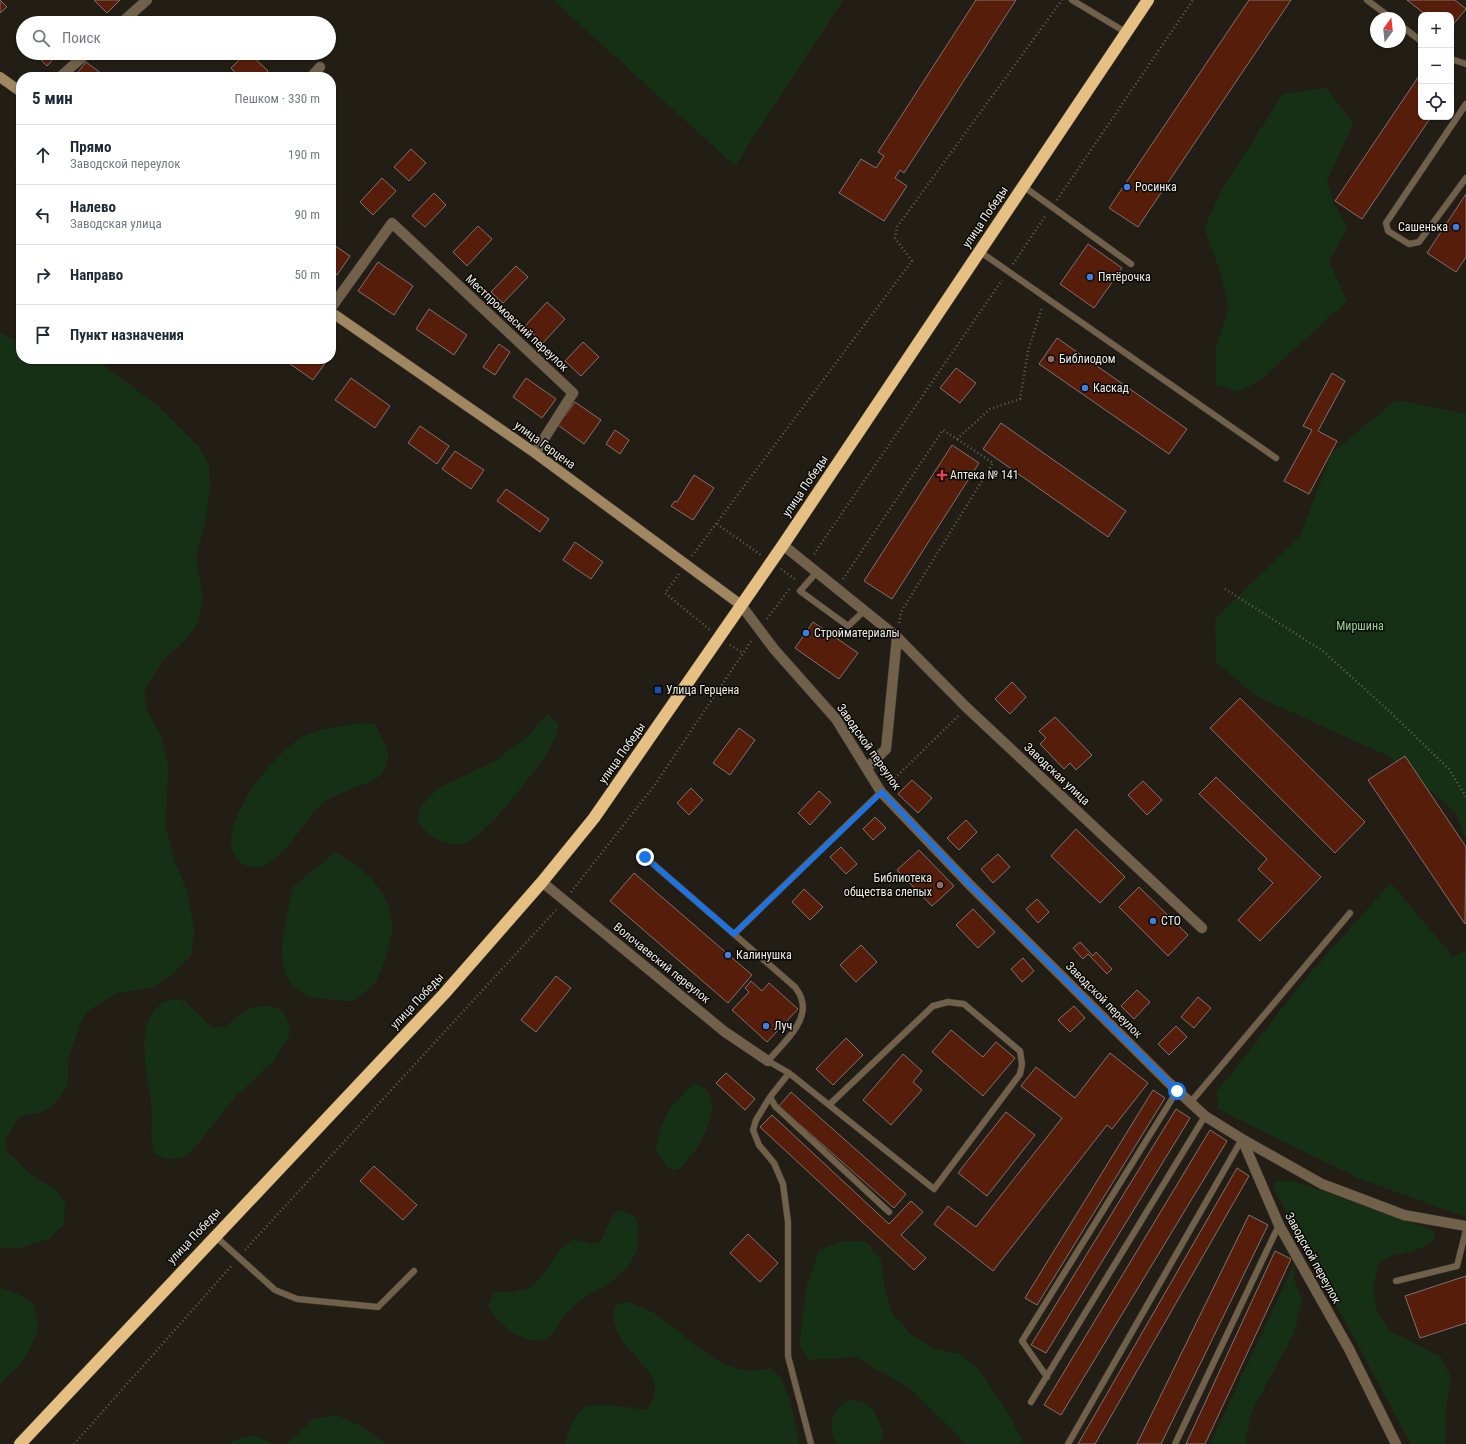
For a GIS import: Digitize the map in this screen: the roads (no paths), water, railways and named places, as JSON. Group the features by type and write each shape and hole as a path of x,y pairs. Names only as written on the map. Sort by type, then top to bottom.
{"highway":[{"name":"улица Победы","path":"20,1444 214,1236 444,994 542,882 594,818 783,545 1148,0"}],"street":[{"path":"129,16 147,0"},
{"path":"66,72 79,60"},
{"path":"316,72 320,67"},
{"path":"0,77 16,88"},
{"name":"Местпромовский переулок","path":"336,301 392,222 573,392 535,453"},
{"name":"улица Герцена","path":"336,315 535,453 741,605"},
{"name":"Заводская улица","path":"783,545 836,590 897,637 966,708 1202,928"},
{"name":"Заводской переулок","path":"741,605 774,649 836,719 882,792 970,885 1177,1091 1205,1116 1242,1140 1279,1225 1349,1349 1396,1444"},
{"path":"867,768 886,749 897,637"},
{"name":"Волочаевский переулок","path":"542,882 725,1032 768,1061"},
{"path":"1242,1140 1322,1184 1352,1196 1404,1214 1466,1226"}],"lane":[{"path":"1072,0 1127,32"},
{"path":"1367,0 1383,12"},
{"path":"1406,30 1418,39"},
{"path":"1454,59 1466,64"},
{"path":"1466,104 1386,223 1388,231 1409,244 1419,242 1466,178"},
{"path":"1023,186 1131,264"},
{"path":"979,251 1276,458"},
{"path":"816,573 800,591 848,626 864,611"},
{"path":"734,934 882,792"},
{"path":"645,857 795,987 802,1000 803,1012 798,1024 768,1061 789,1073 829,1105 934,1189 1020,1074 1022,1064 1020,1051 964,1004 948,1002 932,1006 829,1105"},
{"path":"1190,1103 1350,913"},
{"path":"789,1073 770,1097 756,1120 753,1130 759,1145 774,1163 783,1184 788,1222 788,1356 812,1444"},
{"path":"1048,1377 1022,1341 1177,1091"},
{"path":"770,1097 776,1106 889,1212"},
{"path":"1031,1402 1048,1377 1205,1116"},
{"path":"1068,1444 1242,1140"},
{"path":"1175,1444 1279,1225"},
{"path":"1396,1281 1457,1266 1466,1230"},
{"path":"214,1236 275,1290 297,1299 378,1307 414,1271"}],"place":[{"name":"Росинка","path":"1127,187"},
{"name":"Сашенька","path":"1456,227"},
{"name":"Пятёрочка","path":"1090,277"},
{"name":"Библиодом","path":"1051,359"},
{"name":"Каскад","path":"1085,388"},
{"name":"Аптека № 141","path":"942,475"},
{"name":"Стройматериалы","path":"806,633"},
{"name":"Улица Герцена","path":"658,690"},
{"name":"Библиотека общества слепых","path":"940,885"},
{"name":"СТО","path":"1153,921"},
{"name":"Калинушка","path":"728,955"},
{"name":"Луч","path":"766,1026"}],"park label":[{"name":"Миршина","path":"1360,626"}]}
